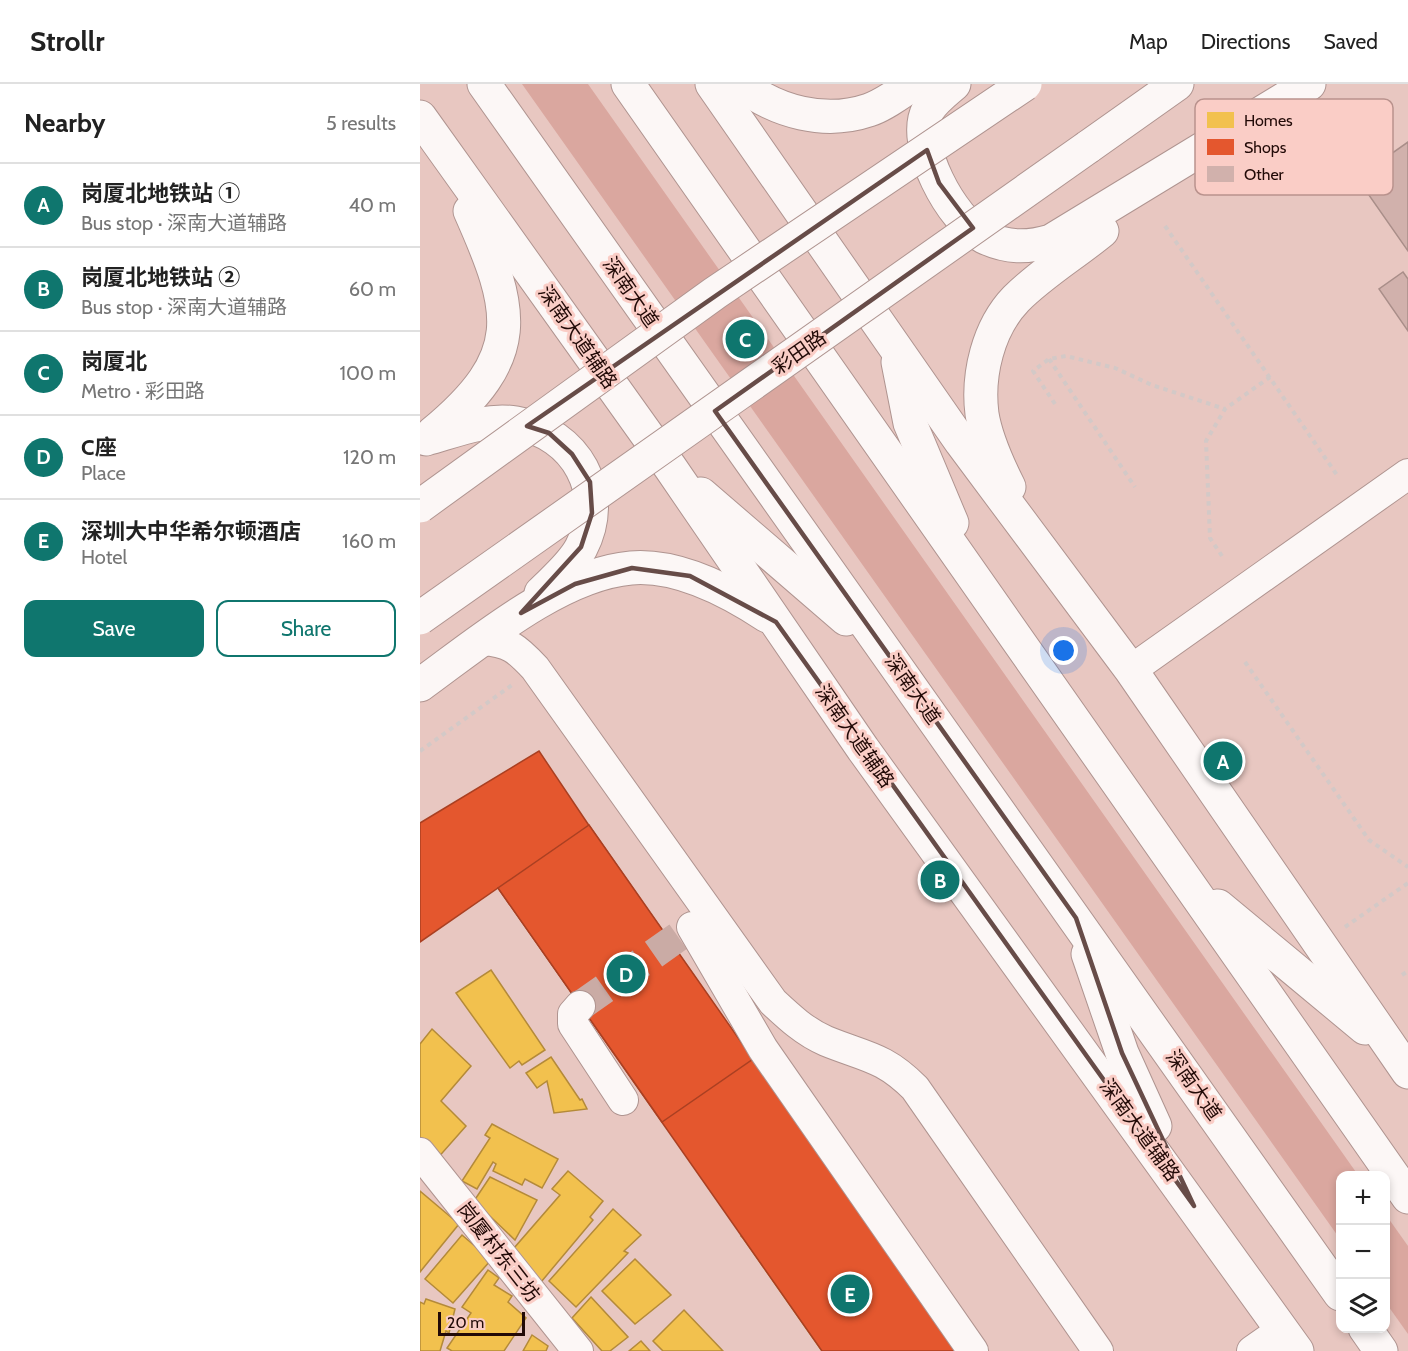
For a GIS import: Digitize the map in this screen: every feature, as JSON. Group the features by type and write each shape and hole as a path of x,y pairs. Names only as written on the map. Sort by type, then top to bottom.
{"main road":[{"name":"深南大道","path":"484,84 1336,1287"},
{"path":"628,84 1408,1197"},
{"path":"712,84 896,351 1131,670 1400,1061"},
{"path":"741,84 761,100 787,110 839,117 870,110 913,84"},
{"path":"954,84 928,110 923,133 928,158 939,183 969,224 982,236 1005,245 1020,247 1051,241 1195,154"},
{"path":"420,506 715,292 1025,84"},
{"name":"彩田路","path":"420,618 1177,84"},
{"path":"1284,99 1309,84"},
{"name":"深南大道辅路","path":"420,117 670,467 863,749 1290,1341"},
{"path":"423,441 454,416 476,392 490,370 505,330 504,308 496,272 442,149"},
{"path":"1048,560 1012,496 995,457 982,414 984,359 997,326 1016,300 1191,156"},
{"path":"896,351 910,423 949,515 969,570"},
{"path":"423,441 489,423 516,423 549,433 572,454 590,482 592,513 581,547 564,570 521,613"},
{"path":"670,467 812,587 899,669"},
{"path":"420,685 521,613 575,584 608,572 632,568 660,569 690,576 747,603 776,622"},
{"path":"1186,880 1400,1061"},
{"path":"1076,918 1122,1053 1143,1102 1194,1206"},
{"path":"1368,1333 1381,1351"}],"street":[{"path":"1131,670 1408,474"},
{"path":"483,640 500,641 518,649 535,668 773,1002 796,1023 825,1040 873,1056 897,1070 915,1088 1098,1351"},
{"path":"692,927 763,1049 973,1351"},
{"path":"580,1006 573,1014 573,1024 623,1100"},
{"name":"岗厦村东三坊","path":"420,1153 578,1351"},
{"path":"1252,1351 1290,1341"}],"path":[{"path":"1165,226 1336,475"},
{"path":"1055,404 1033,371 1049,359 1066,356 1095,363 1225,409"},
{"path":"1049,359 1135,487"},
{"path":"1222,556 1210,538 1206,441 1225,409 1270,377"},
{"path":"1245,662 1369,840 1408,867"},
{"path":"420,751 520,678"},
{"path":"1345,927 1408,883"},
{"path":"1402,975 1408,971"}],"highlighted area":[{"path":"927,150 939,183 973,228 715,411 1076,918 1122,1053 1194,1206 776,622 690,576 632,568 575,584 521,613 581,547 592,513 590,482 572,454 549,433 527,426"}],"shaded area":[{"path":"522,84 588,84 1355,1171 1336,1171 1336,1233"},
{"path":"1390,1221 1408,1246 1408,1334 1390,1309"}],"building: Homes":[{"path":"491,970 545,1050 522,1065 519,1061 510,1068 456,993"},
{"path":"432,1029 471,1066 441,1101 466,1126 436,1160 420,1144 420,1044"},
{"path":"551,1057 587,1109 554,1113 547,1081 537,1088 526,1073"},
{"path":"492,1124 558,1159 542,1188 525,1179 522,1185 493,1171 496,1164 493,1162 477,1189 462,1181 490,1138 485,1135"},
{"path":"568,1171 603,1201 590,1217 593,1220 536,1288 508,1255 560,1195 552,1189"},
{"path":"832,1172 956,1351 822,1351 741,1236"},
{"path":"490,1177 537,1200 515,1240 474,1201"},
{"path":"420,1191 459,1224 420,1272"},
{"path":"613,1209 641,1235 624,1251 628,1253 576,1307 549,1281"},
{"path":"462,1235 491,1260 453,1303 425,1279"},
{"path":"635,1259 671,1295 635,1324 602,1291"},
{"path":"488,1270 499,1278 494,1285 512,1296 508,1302 526,1318 504,1351 452,1351 447,1348 471,1313 462,1307"},
{"path":"591,1297 628,1337 610,1351 602,1351 572,1318"},
{"path":"426,1299 455,1309 449,1333 446,1331 440,1351 420,1351 420,1302 424,1304"},
{"path":"684,1310 723,1351 663,1351 653,1341"},
{"path":"532,1335 548,1346 546,1351 523,1351"},
{"path":"641,1341 650,1351 629,1351"}],"building: Shops":[{"path":"539,751 956,1351 822,1351 498,888 420,942 420,823"},
{"path":"589,825 753,1059 662,1122 498,888"}],"building: Other":[{"path":"1408,142 1408,251 1369,195 1393,195 1393,153"},
{"path":"1403,272 1408,279 1408,331 1379,289"}],"tunnel":[{"path":"580,1006 692,927"}],"place":[{"name":"岗厦北","path":"745,339"},
{"name":"岗厦北地铁站 ①","path":"1223,761"},
{"name":"岗厦北地铁站 ②","path":"940,880"},
{"name":"C座","path":"626,974"},
{"name":"深圳大中华希尔顿酒店","path":"850,1294"}]}
